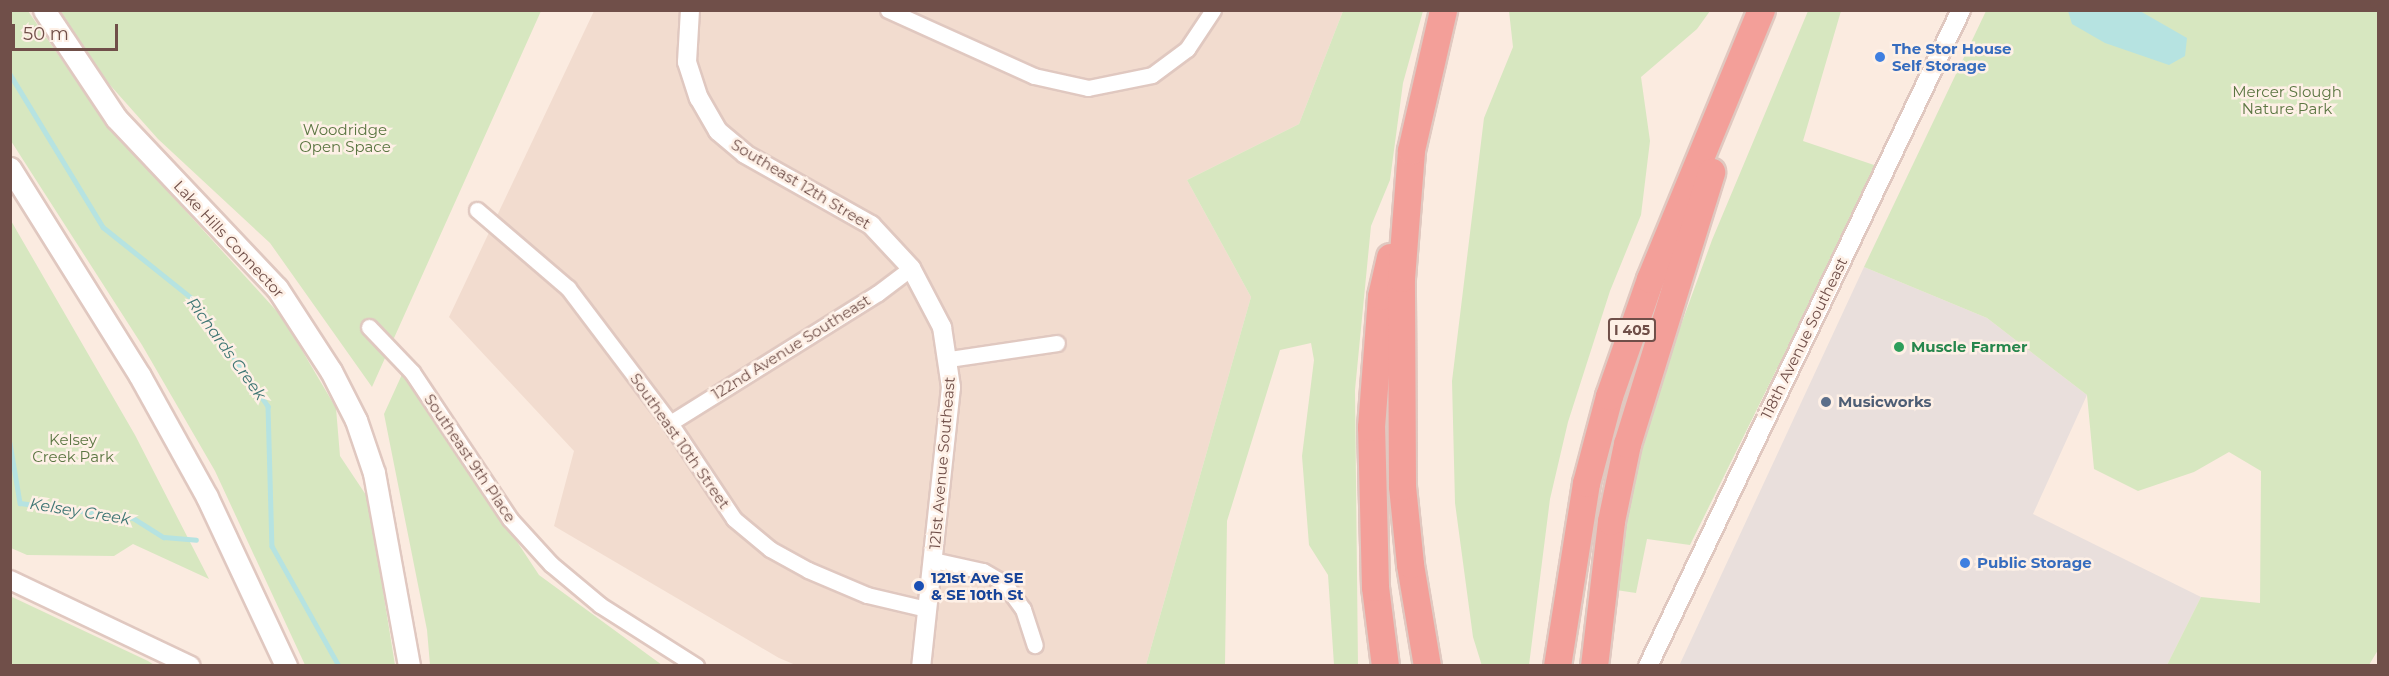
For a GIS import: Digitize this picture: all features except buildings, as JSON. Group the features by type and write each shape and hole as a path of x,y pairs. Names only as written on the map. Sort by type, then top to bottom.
{"highway":[{"path":"1427,666 1410,564 1399,413 1407,183 1411,150 1443,10"},
{"path":"1594,666 1611,521 1627,444 1761,10"},
{"name":"I 405","path":"1557,666 1586,483 1609,396 1650,279 1761,10"},
{"path":"1385,666 1375,587 1371,427 1381,296 1407,183"}],"main road":[{"name":"Lake Hills Connector","path":"44,10 116,118 277,288 331,371 356,420 374,473 408,666"},
{"path":"10,168 140,376 207,497 286,666"}],"street":[{"name":"Southeast 12th Street","path":"690,10 687,62 699,98 718,131 730,143 871,225 911,267"},
{"path":"888,10 1044,79 1088,88 1135,81 1172,63 1187,48 1213,10"},
{"name":"118th Avenue Southeast","path":"1648,666 1961,10"},
{"name":"Southeast 10th Street","path":"477,210 568,288 670,423 734,519 770,549 840,585 926,609"},
{"name":"122nd Avenue Southeast","path":"670,423 878,292 911,267"},
{"name":"121st Avenue Southeast","path":"911,267 942,327 950,359 949,414 921,666"},
{"name":"Southeast 9th Place","path":"369,327 412,372 510,519 551,564 600,605 696,666"},
{"path":"950,359 1057,344"},
{"path":"933,560 983,571 1004,584 1023,609 1035,645"},
{"path":"10,580 191,666"}],"shaded area":[{"path":"594,11 1343,11 1299,124 1187,180 1251,297 1146,665 798,666 779,658 554,526 574,451 449,317"},
{"path":"1864,267 1987,318 2087,395 2033,514 2201,597 2167,665 1679,666"}],"green space":[{"path":"11,10 28,11 104,121 283,318 336,408 340,456 368,498 395,665 305,665 215,471 142,345 11,141"},
{"name":"Woodridge Open Space","path":"60,11 541,11 372,387 270,243 158,139 94,67"},
{"path":"1343,11 1423,11 1403,83 1390,180 1371,226 1355,390 1358,665 1334,665 1328,575 1309,545 1302,456 1314,360 1311,343 1280,350 1227,521 1225,665 1146,665 1251,297 1187,180 1299,124"},
{"path":"1509,11 1710,11 1697,29 1641,77 1650,141 1641,215 1610,291 1568,422 1550,499 1529,665 1482,666 1473,637 1455,503 1452,381 1484,118 1513,47"},
{"path":"1808,11 1841,11 1803,141 1877,166 1690,545 1647,539 1636,593 1616,590 1630,499 1658,388 1712,240"},
{"name":"Mercer Slough Nature Park","path":"1986,11 2378,11 2378,650 2369,665 2167,665 2201,597 2260,603 2261,471 2229,452 2194,472 2138,491 2094,469 2087,395 1987,318 1864,267"},
{"name":"Kelsey Creek Park","path":"10,219 135,435 209,579 133,544 114,556 27,555 11,548"},
{"path":"404,370 539,575 662,665 430,665 427,630 384,414"},
{"path":"10,596 148,661 154,665 11,665"}],"water":[{"path":"2068,11 2140,11 2187,38 2185,56 2169,65 2105,43 2072,24"}],"waterway":[{"name":"Richards Creek","path":"10,74 103,227 193,299 268,406 272,546 339,666"},
{"name":"Kelsey Creek","path":"10,443 20,503 133,518 164,537 196,540"}],"place":[{"name":"The Stor House Self Storage","path":"1880,57"},
{"name":"Muscle Farmer","path":"1899,347"},
{"name":"Musicworks","path":"1826,402"},
{"name":"Public Storage","path":"1965,563"},
{"name":"121st Ave SE & SE 10th St","path":"919,586"}]}
